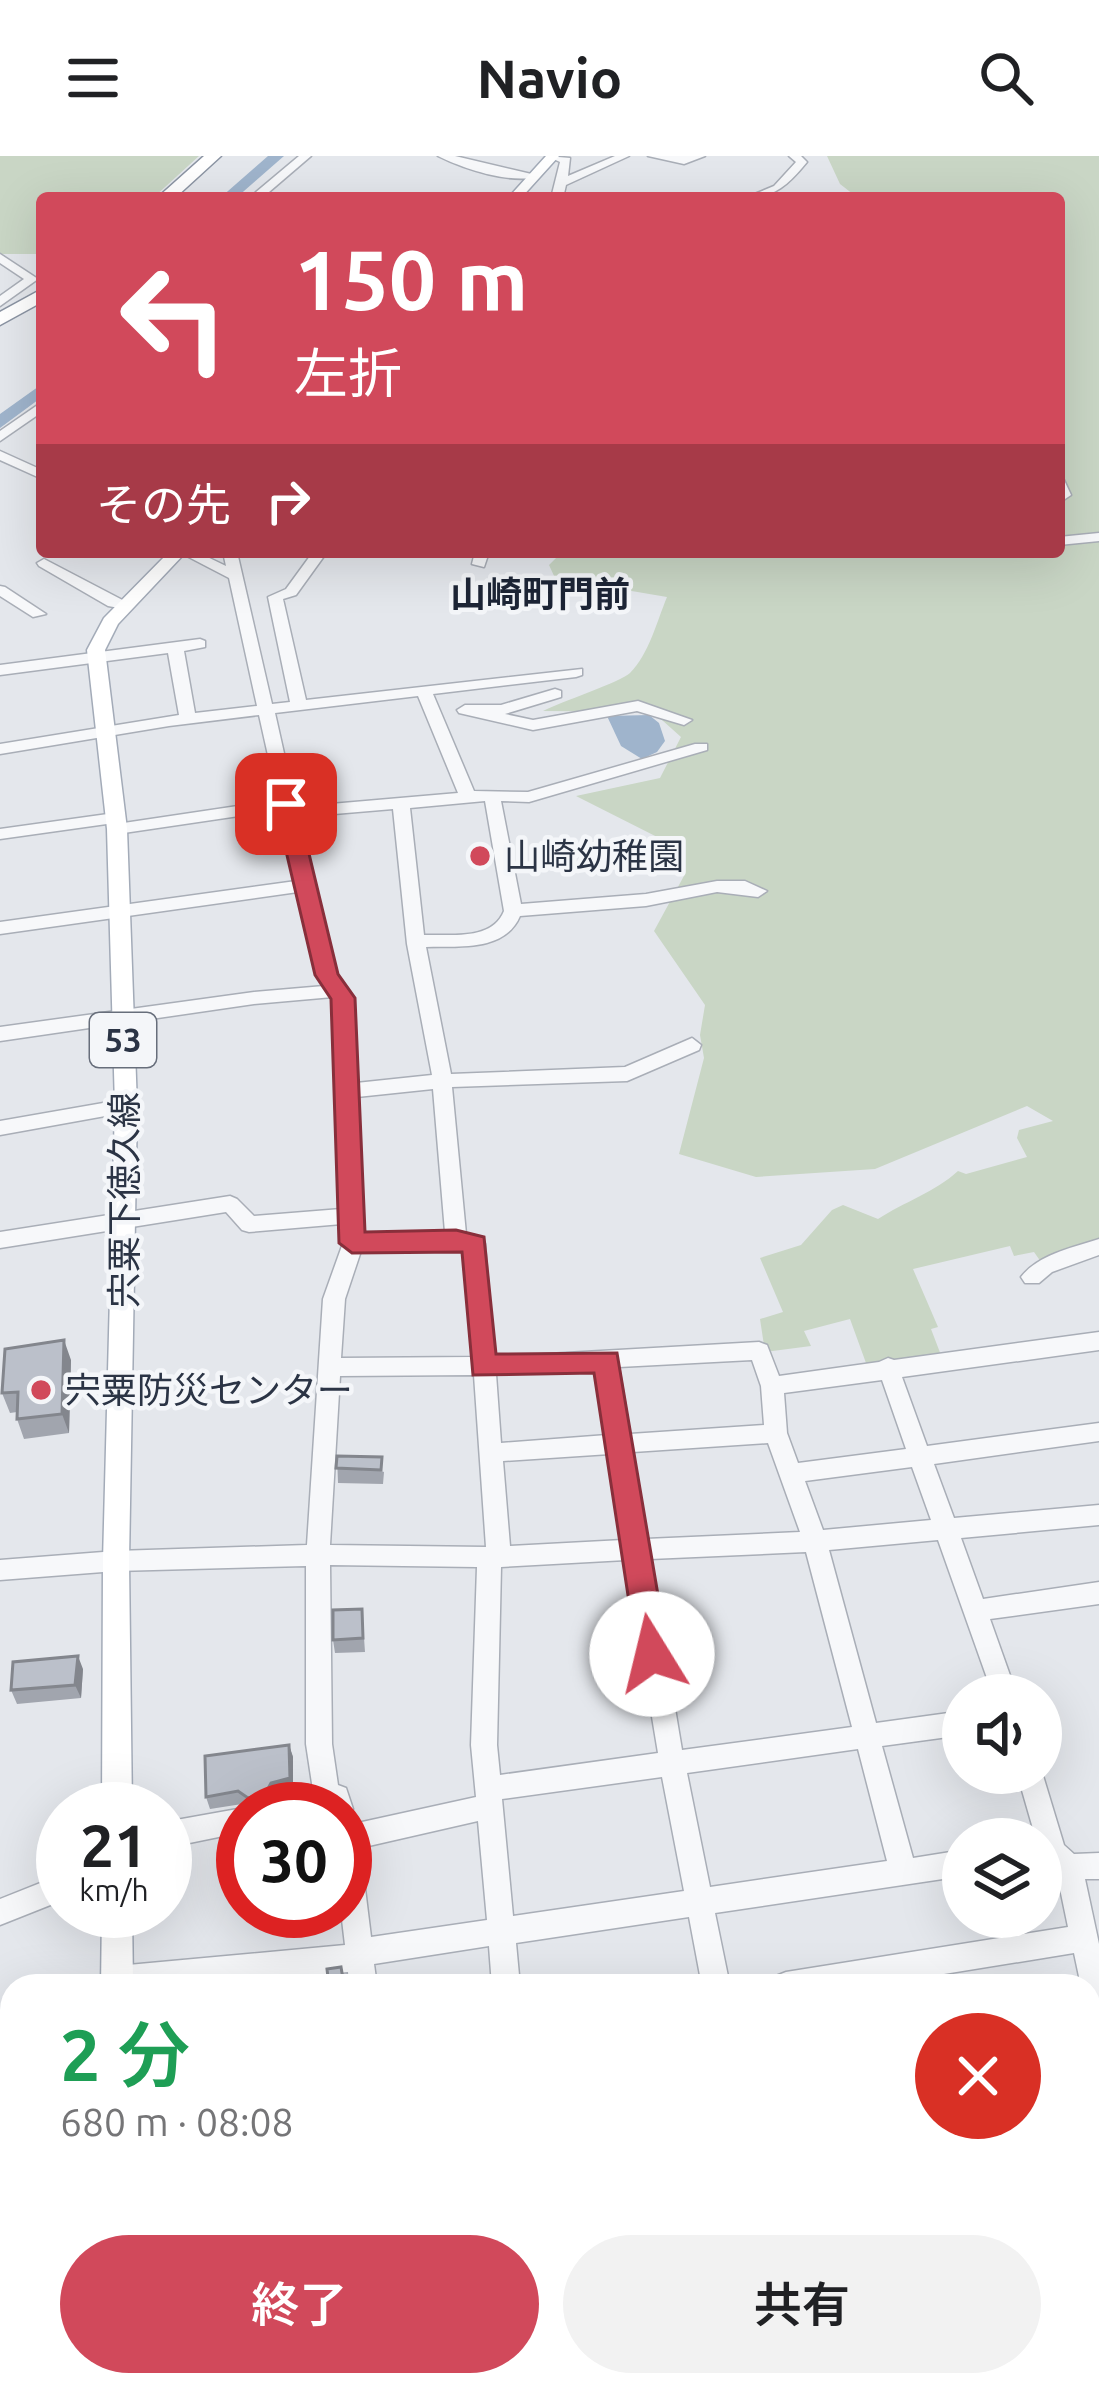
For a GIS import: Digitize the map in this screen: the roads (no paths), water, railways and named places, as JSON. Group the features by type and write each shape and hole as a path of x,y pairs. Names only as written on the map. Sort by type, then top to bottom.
{"highway":[{"path":"172,192 213,156"},
{"path":"184,192 225,156"},
{"path":"0,306 36,287"},
{"path":"0,320 36,298"}],"main road":[{"path":"519,192 553,156"},
{"path":"96,656 104,630 176,558"},
{"name":"宍粟下徳久線","path":"96,656 116,823 127,1106 116,1561 117,1782"},
{"path":"117,1938 117,1974"}],"street":[{"path":"262,192 306,156"},
{"path":"443,156 534,176"},
{"path":"553,156 566,160 559,192"},
{"path":"562,183 624,156"},
{"path":"653,156 684,161 700,156"},
{"path":"767,192 778,188 802,162 794,156"},
{"path":"0,258 32,279 0,306"},
{"path":"0,437 36,410"},
{"path":"0,455 36,472"},
{"path":"1065,541 1099,537"},
{"path":"195,558 233,575"},
{"path":"231,558 305,885 334,991 343,998 352,1243 334,1299 318,1555 319,1744 328,1782"},
{"path":"299,706 275,597 292,592 316,558"},
{"path":"44,563 113,604 125,605"},
{"path":"0,590 38,614"},
{"path":"247,635 283,630"},
{"path":"0,670 200,644"},
{"path":"175,646 188,719"},
{"path":"0,748 188,719 576,672"},
{"path":"424,691 468,797"},
{"path":"555,694 502,710 465,710 533,725 638,706 684,720"},
{"path":"0,834 288,808 492,795 529,797 701,747"},
{"path":"416,941 484,939 509,923 513,911 492,795"},
{"path":"401,803 416,941 441,1081 456,1240"},
{"path":"0,928 305,885"},
{"path":"513,911 581,901 646,900 714,888 758,892"},
{"path":"0,1034 121,1014 334,991"},
{"path":"345,1091 441,1081 627,1074 692,1045"},
{"path":"0,1128 127,1106"},
{"path":"0,1240 230,1204 248,1224 351,1216"},
{"path":"352,1243 456,1240 475,1244 494,1557 484,1698 488,1798 505,1974"},
{"path":"1032,1277 1045,1266 1099,1247"},
{"path":"772,1386 1099,1341"},
{"path":"333,1367 483,1366 759,1351 772,1386 776,1432 814,1541 903,1871"},
{"path":"607,1361 634,1549 714,1974"},
{"path":"888,1367 998,1674"},
{"path":"489,1453 776,1432"},
{"path":"789,1474 1099,1432"},
{"path":"0,1570 116,1561 318,1555 494,1557 814,1541 1099,1515"},
{"path":"975,1611 1099,1593"},
{"path":"372,1829 488,1798 942,1726"},
{"path":"1062,1859 1099,1866"},
{"path":"257,1974 362,1965 500,1931 942,1866"},
{"path":"1062,1881 1090,1974"},
{"path":"0,1912 36,1898"},
{"path":"860,1974 1081,1938"}],"water":[{"path":"649,715 659,723 665,741 657,752 642,759 621,746 607,716"}],"waterway":[{"path":"234,192 277,156"},
{"path":"0,423 36,394"}],"place":[{"name":"山崎幼稚園","path":"480,856"},
{"name":"宍粟防災センター","path":"41,1390"}],"district":[{"name":"山崎町門前","path":"540,594"}]}
